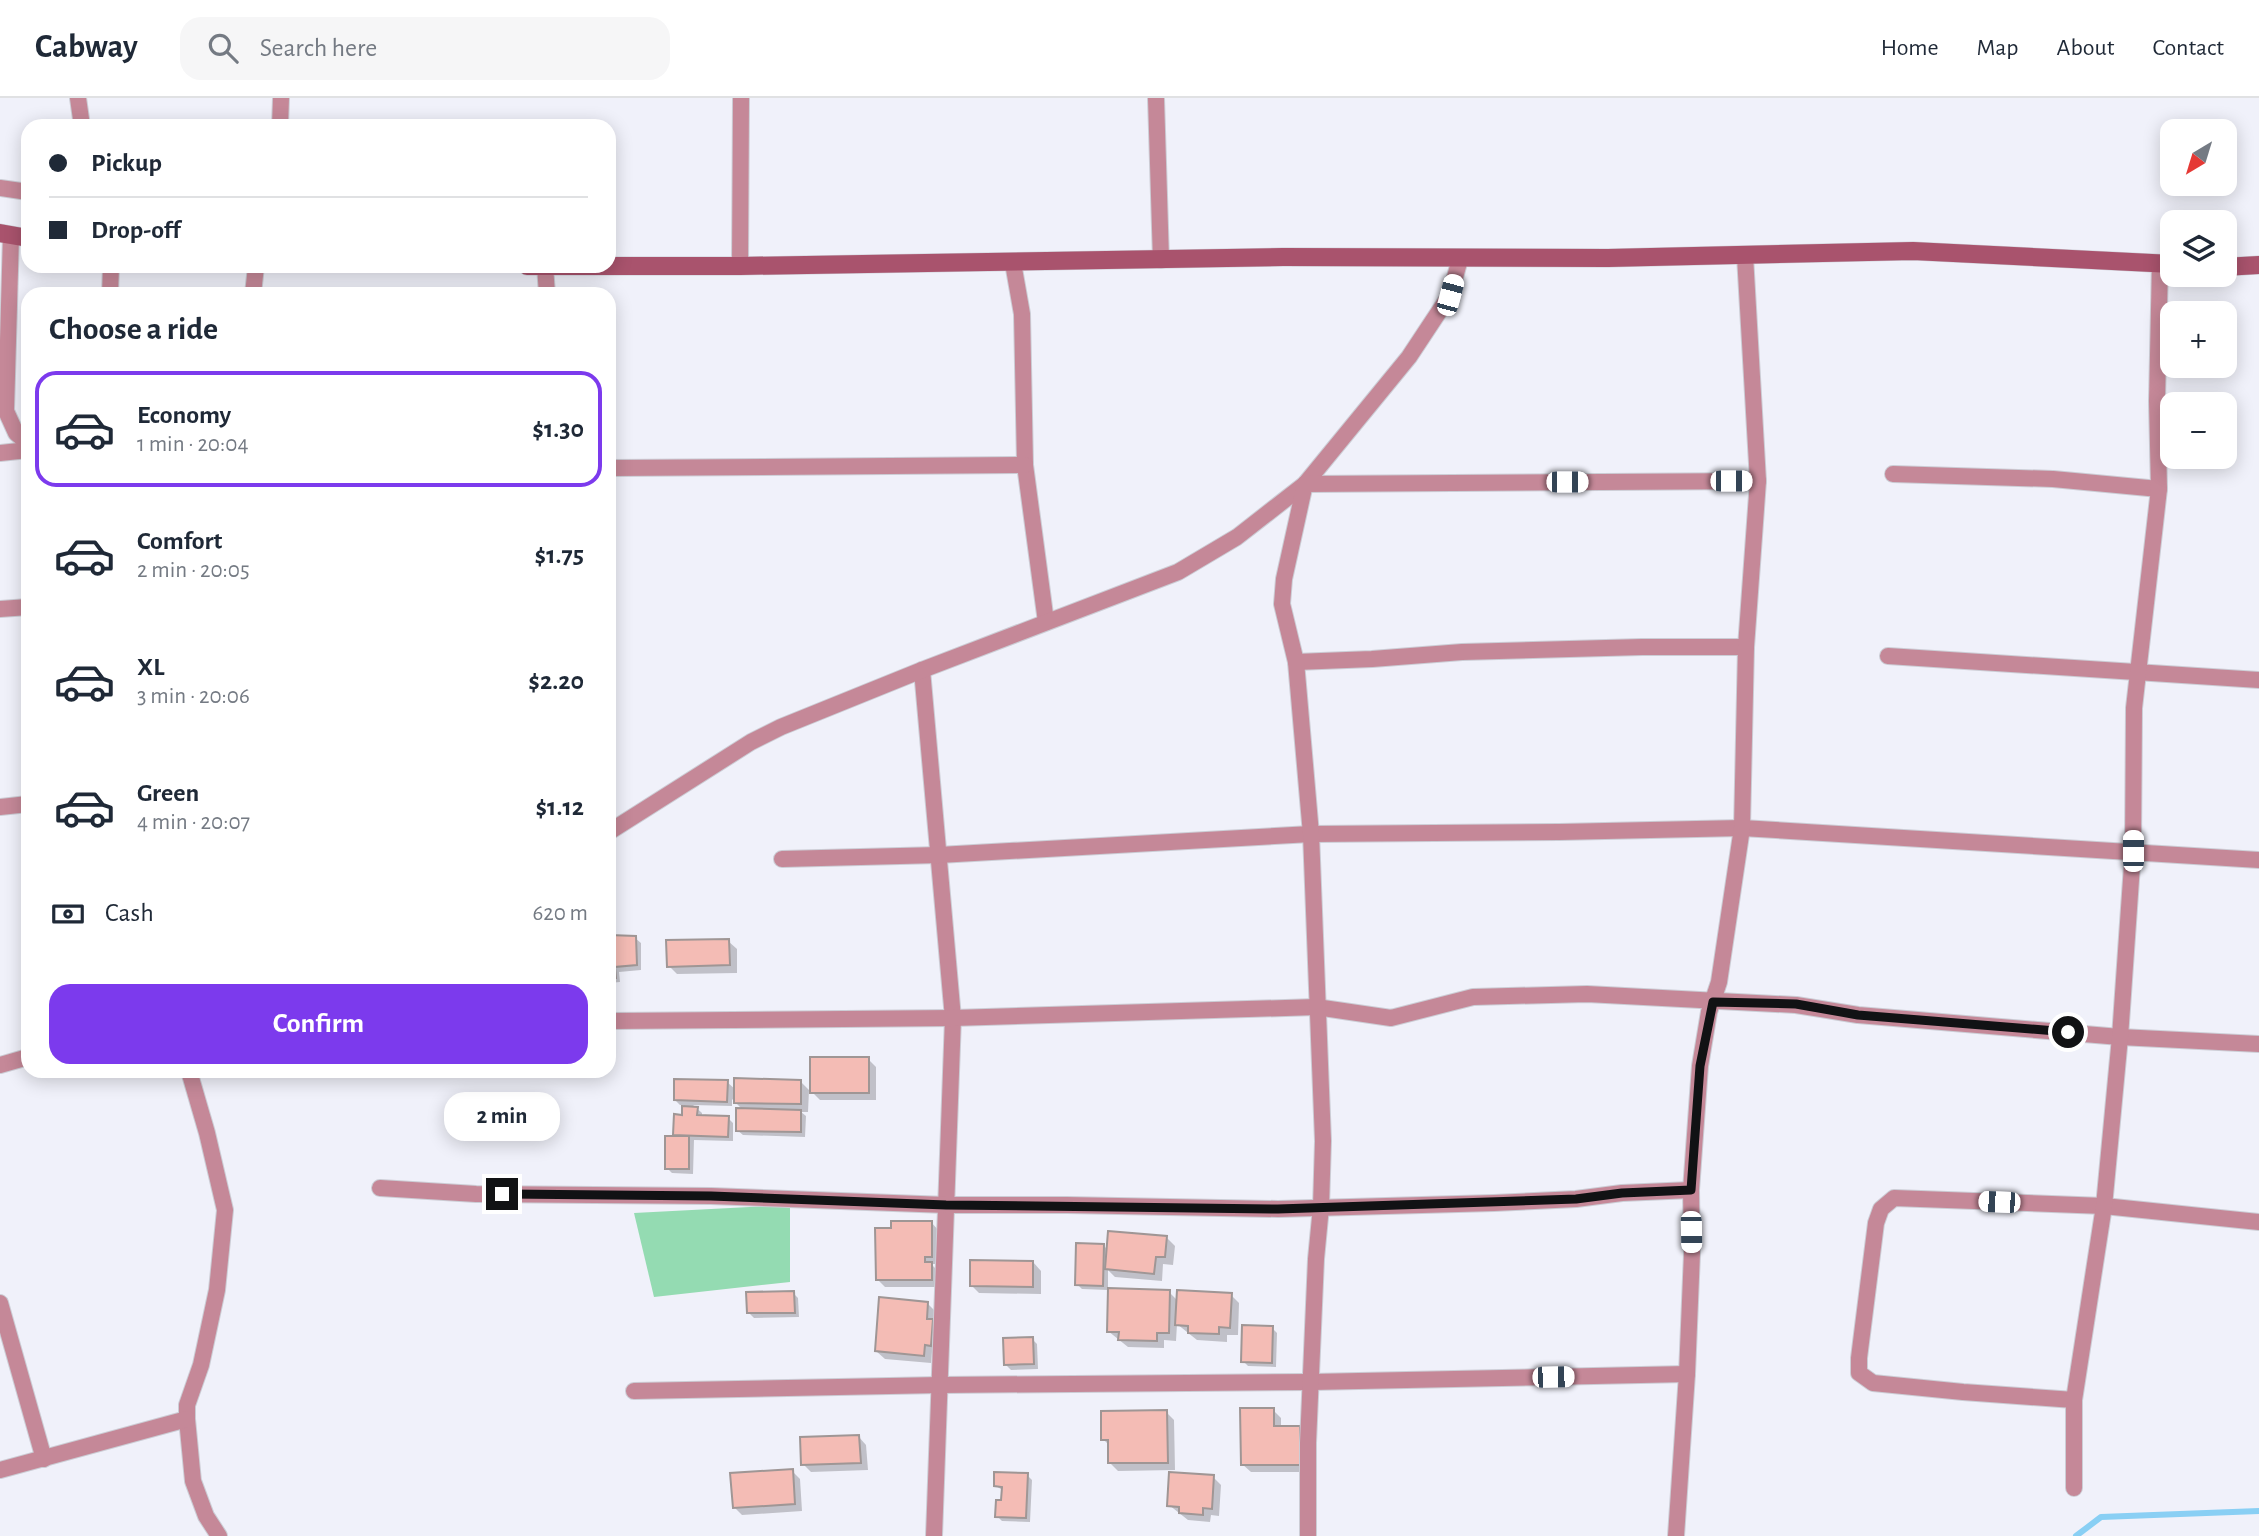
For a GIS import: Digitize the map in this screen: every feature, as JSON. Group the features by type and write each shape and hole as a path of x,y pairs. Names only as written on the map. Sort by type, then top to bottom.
{"street":[{"path":"78,98 81,119"},
{"path":"280,119 281,98"},
{"path":"740,266 741,98"},
{"path":"1156,98 1161,260"},
{"path":"0,188 21,191"},
{"path":"13,235 6,411 16,433 21,437"},
{"path":"616,266 1013,263 1283,257 1745,256 1913,251 2160,264"},
{"path":"1676,1536 1687,1374 1692,1253 1691,1190 1700,1066 1719,982 1742,828 1746,647 1758,481 1745,256"},
{"path":"616,828 751,742 781,727 1178,572 1237,537 1305,484 1409,357 1450,295 1460,258"},
{"path":"1013,263 1021,314 1025,465 1046,622"},
{"path":"2237,266 2259,265"},
{"path":"2074,1488 2074,1400 2104,1206 2120,1037 2133,851 2134,708 2159,489 2157,401 2164,287"},
{"path":"0,453 21,451"},
{"path":"616,468 1025,465"},
{"path":"1893,474 2053,479 2159,489"},
{"path":"1305,484 1758,481"},
{"path":"1305,484 1284,579 1282,604 1296,662 1311,834 1323,1141 1308,1443 1308,1536"},
{"path":"0,609 21,608"},
{"path":"1296,662 1462,652 1746,647"},
{"path":"1888,656 2259,680"},
{"path":"922,670 953,1018 934,1536"},
{"path":"0,807 21,805"},
{"path":"782,859 939,855 1311,834 1742,828 2259,860"},
{"path":"616,1021 953,1018 1316,1007 1391,1018 1472,997 1587,994 1796,1004 1858,1015 2120,1037 2259,1044"},
{"path":"0,1065 21,1059"},
{"path":"191,1078 225,1210 217,1290 201,1365 187,1405 193,1481 206,1516 219,1536"},
{"path":"380,1188 476,1194 711,1196 946,1205 1278,1209 1507,1203 1691,1190"},
{"path":"2074,1400 1873,1383 1859,1373 1875,1223 1881,1209 1894,1198 2104,1206 2259,1222"},
{"path":"0,1303 44,1459"},
{"path":"634,1391 1687,1374"},
{"path":"0,1469 187,1419"}],"green space":[{"path":"790,1205 790,1282 654,1297 634,1213"}],"building":[{"path":"616,935 636,936 637,965 616,967"},
{"path":"729,939 730,965 667,967 666,940"},
{"path":"810,1057 869,1057 869,1093 810,1093"},
{"path":"734,1078 801,1080 801,1104 734,1103"},
{"path":"674,1079 728,1080 727,1102 674,1100"},
{"path":"682,1106 698,1107 697,1115 729,1116 728,1137 673,1135 674,1114 682,1115"},
{"path":"736,1108 801,1110 801,1132 736,1131"},
{"path":"665,1136 689,1136 689,1169 665,1169"},
{"path":"891,1221 932,1221 932,1257 925,1257 925,1262 932,1262 932,1280 876,1280 875,1228 891,1228"},
{"path":"1108,1231 1167,1236 1165,1257 1156,1257 1154,1274 1105,1269"},
{"path":"1076,1243 1104,1244 1103,1286 1075,1285"},
{"path":"970,1260 1033,1261 1033,1287 970,1286"},
{"path":"1108,1288 1170,1290 1169,1333 1157,1333 1157,1341 1118,1340 1119,1332 1107,1332"},
{"path":"1177,1290 1232,1293 1230,1328 1219,1327 1219,1334 1188,1333 1188,1326 1175,1325"},
{"path":"794,1291 795,1313 747,1313 746,1292"},
{"path":"879,1297 928,1302 927,1319 933,1319 931,1346 925,1345 924,1356 875,1351"},
{"path":"1242,1325 1273,1326 1272,1363 1241,1362"},
{"path":"1033,1337 1034,1364 1004,1365 1003,1338"},
{"path":"1240,1408 1274,1408 1274,1426 1300,1426 1300,1465 1241,1465"},
{"path":"1167,1410 1168,1463 1108,1463 1108,1440 1101,1440 1101,1411"},
{"path":"859,1435 861,1463 801,1465 800,1437"},
{"path":"793,1469 795,1504 733,1508 730,1473"},
{"path":"994,1472 1028,1473 1026,1518 995,1517 996,1500 1001,1500 1002,1487 994,1486"},
{"path":"1169,1472 1214,1475 1212,1509 1203,1508 1203,1515 1179,1513 1179,1507 1167,1506"}],"waterway":[{"path":"2076,1536 2101,1517 2259,1511"}],"route":[{"path":"502,1194 711,1196 946,1205 1278,1209 1494,1203 1691,1190 1700,1066 1713,1002 1796,1004 1858,1015 2068,1032"}]}
